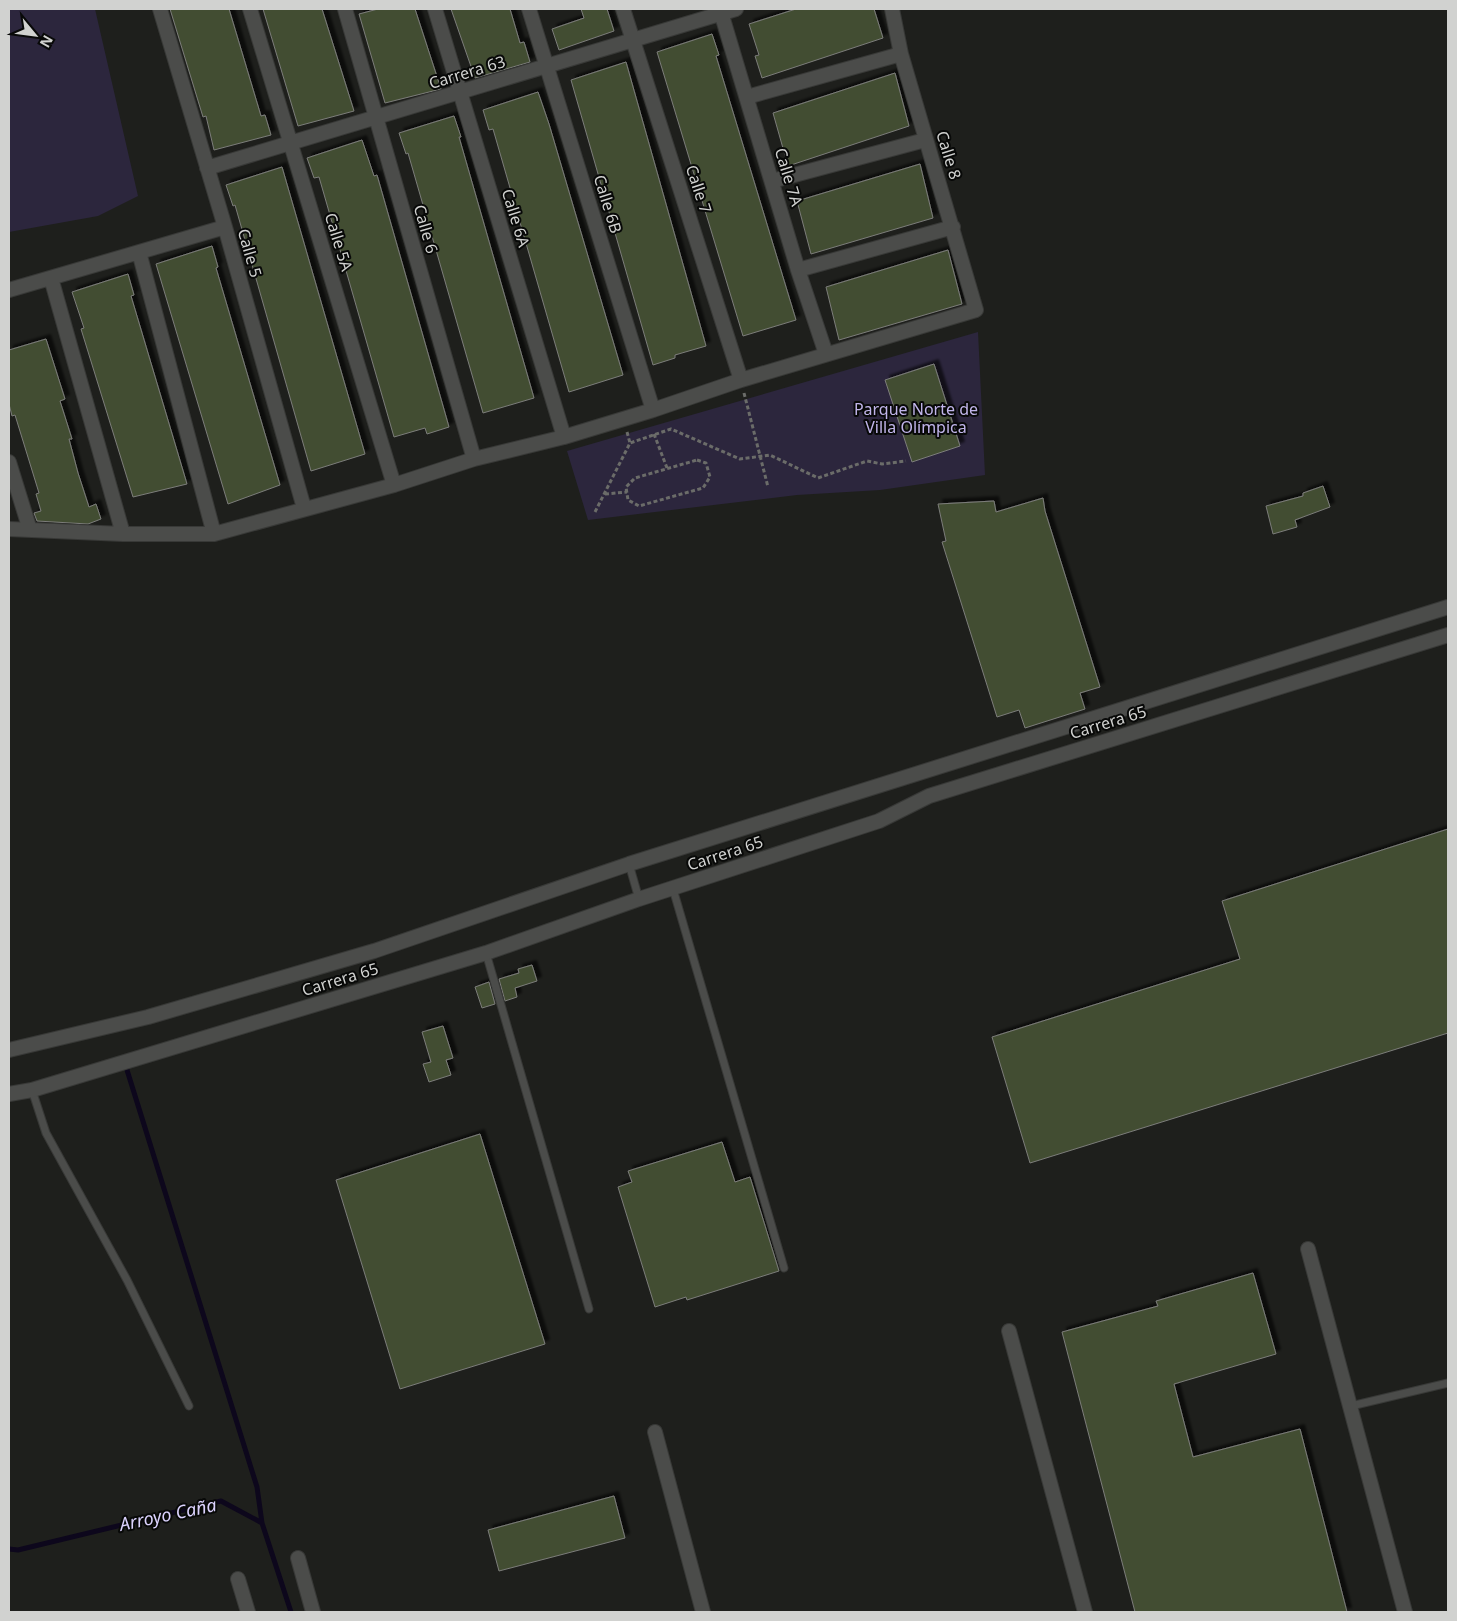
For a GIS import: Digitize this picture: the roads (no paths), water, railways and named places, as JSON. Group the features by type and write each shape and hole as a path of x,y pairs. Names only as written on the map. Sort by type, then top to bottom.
{"street":[{"name":"Calle 5","path":"160,9 208,168 304,508"},
{"name":"Calle 5A","path":"250,9 394,485"},
{"name":"Calle 6","path":"345,9 474,460"},
{"name":"Calle 6A","path":"434,9 564,437"},
{"name":"Calle 6B","path":"529,9 653,410"},
{"name":"Calle 7","path":"624,9 741,380"},
{"name":"Carrera 63","path":"208,168 633,40 721,11 736,9"},
{"name":"Calle 8","path":"826,354 976,310 901,54 892,9"},
{"name":"Calle 7A","path":"721,11 798,270 826,354"},
{"path":"747,97 901,54"},
{"path":"772,181 925,140"},
{"path":"9,290 225,227"},
{"path":"798,270 953,227"},
{"path":"139,252 214,534"},
{"path":"51,278 123,534"},
{"path":"9,528 123,534 214,534 394,485 474,460 564,437 826,354"},
{"path":"9,462 30,530"},
{"name":"Carrera 65","path":"9,1050 148,1017 374,951 629,864 1448,607"},
{"name":"Carrera 65","path":"9,1094 32,1090 486,953 638,899 880,821 929,796 1448,635"},
{"path":"1308,1249 1405,1612"},
{"path":"1009,1331 1085,1612"},
{"path":"655,1432 703,1612"},
{"path":"298,1558 313,1612"},
{"path":"238,1579 248,1612"}],"lane":[{"path":"629,864 638,899"},
{"path":"673,888 784,1268"},
{"path":"486,953 589,1309"},
{"path":"32,1090 46,1133 127,1280 190,1406"},
{"path":"1351,1406 1448,1383"}],"waterway":[{"path":"127,1070 257,1487 262,1523"},
{"name":"Arroyo Caña","path":"9,1549 18,1550 221,1501 262,1523 291,1612"}],"park label":[{"name":"Parque Norte de Villa Olímpica","path":"916,418"}]}
